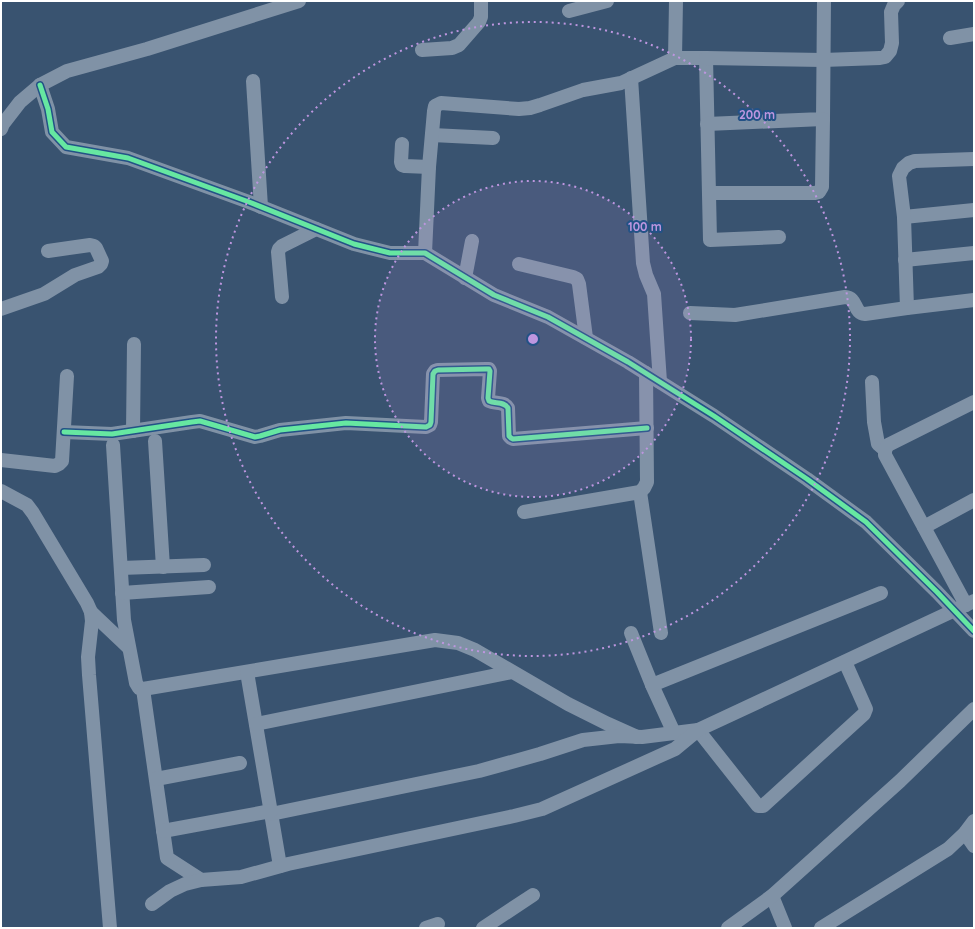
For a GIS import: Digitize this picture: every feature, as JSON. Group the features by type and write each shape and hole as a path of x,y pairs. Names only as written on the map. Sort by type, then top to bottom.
{"street":[{"path":"3,121 20,102 40,85 67,71 147,49 299,1"},
{"path":"422,50 452,48 459,46 479,22 482,12 481,1"},
{"path":"569,11 607,1"},
{"path":"675,58 676,1"},
{"path":"709,193 820,192 822,187 824,1"},
{"path":"425,253 429,167 435,106 441,103 519,109 530,108 577,92 616,84 675,58 823,60 885,57 890,51 892,44 891,12 894,5 898,1"},
{"path":"950,38 974,34"},
{"path":"706,58 710,240 779,237"},
{"path":"631,78 644,263 646,275 654,294 660,382"},
{"path":"253,80 261,207"},
{"path":"40,85 48,109 52,132 66,147 128,158 261,207 354,244 390,253 425,253 494,295 548,317 586,338 628,362 714,416 800,474 866,522 965,605"},
{"path":"707,124 823,119"},
{"path":"432,135 493,138"},
{"path":"402,144 402,165 429,167"},
{"path":"907,308 904,217 899,176 903,168 909,163 915,161 974,159"},
{"path":"904,217 974,210"},
{"path":"282,297 279,249 282,246 316,229"},
{"path":"464,278 472,241"},
{"path":"1,309 44,294 75,275 98,267 102,261 96,248 90,245 48,251"},
{"path":"905,260 974,253"},
{"path":"519,264 578,279 586,338"},
{"path":"690,313 735,315 846,297 853,301 858,312 865,314 974,300"},
{"path":"133,430 134,344"},
{"path":"64,432 112,434 200,421 255,437 280,430 346,423 426,427 430,425 431,422 433,374 435,371 486,369 490,372 489,401 507,406 509,436 511,438 514,439 647,428"},
{"path":"524,512 640,492 644,488 647,482 646,373"},
{"path":"1,460 55,466 62,461 68,376"},
{"path":"872,382 874,422 878,444 885,450"},
{"path":"973,406 888,445 885,450 885,455 965,605 974,631"},
{"path":"154,442 163,566"},
{"path":"112,445 124,620 136,683 139,688 143,689 435,640 458,643 475,650 568,704 637,737"},
{"path":"1,491 27,506 33,513 87,603 90,612 92,621 88,657 89,675 110,928"},
{"path":"640,492 661,633"},
{"path":"924,527 974,500"},
{"path":"121,568 204,565"},
{"path":"122,593 209,587"},
{"path":"652,685 881,593"},
{"path":"152,904 185,884 201,880 241,877 280,866 542,809 675,750 698,730 965,605"},
{"path":"90,612 130,648"},
{"path":"631,633 652,685 674,733"},
{"path":"698,730 758,806 763,806 866,712 845,662"},
{"path":"247,672 280,866"},
{"path":"256,724 512,672"},
{"path":"143,689 167,858 201,880"},
{"path":"728,928 772,896 900,781 974,709"},
{"path":"163,831 271,813 479,771 583,740 619,736 642,737 698,730"},
{"path":"156,779 240,763"},
{"path":"821,928 948,849 974,821"},
{"path":"964,833 974,846"},
{"path":"483,928 503,922 533,895"},
{"path":"772,896 785,928"}],"cycle path":[{"path":"40,85 48,109 52,132 66,147 128,158 249,202 354,244 390,253 425,253 494,295 548,317 628,362 714,416 807,479 866,522 974,631"},
{"path":"64,432 112,434 200,421 255,437 280,430 346,423 426,427 430,425 431,422 433,374 435,371 486,369 489,369 490,371 489,401 504,404 508,408 509,436 513,439 647,428"}]}
